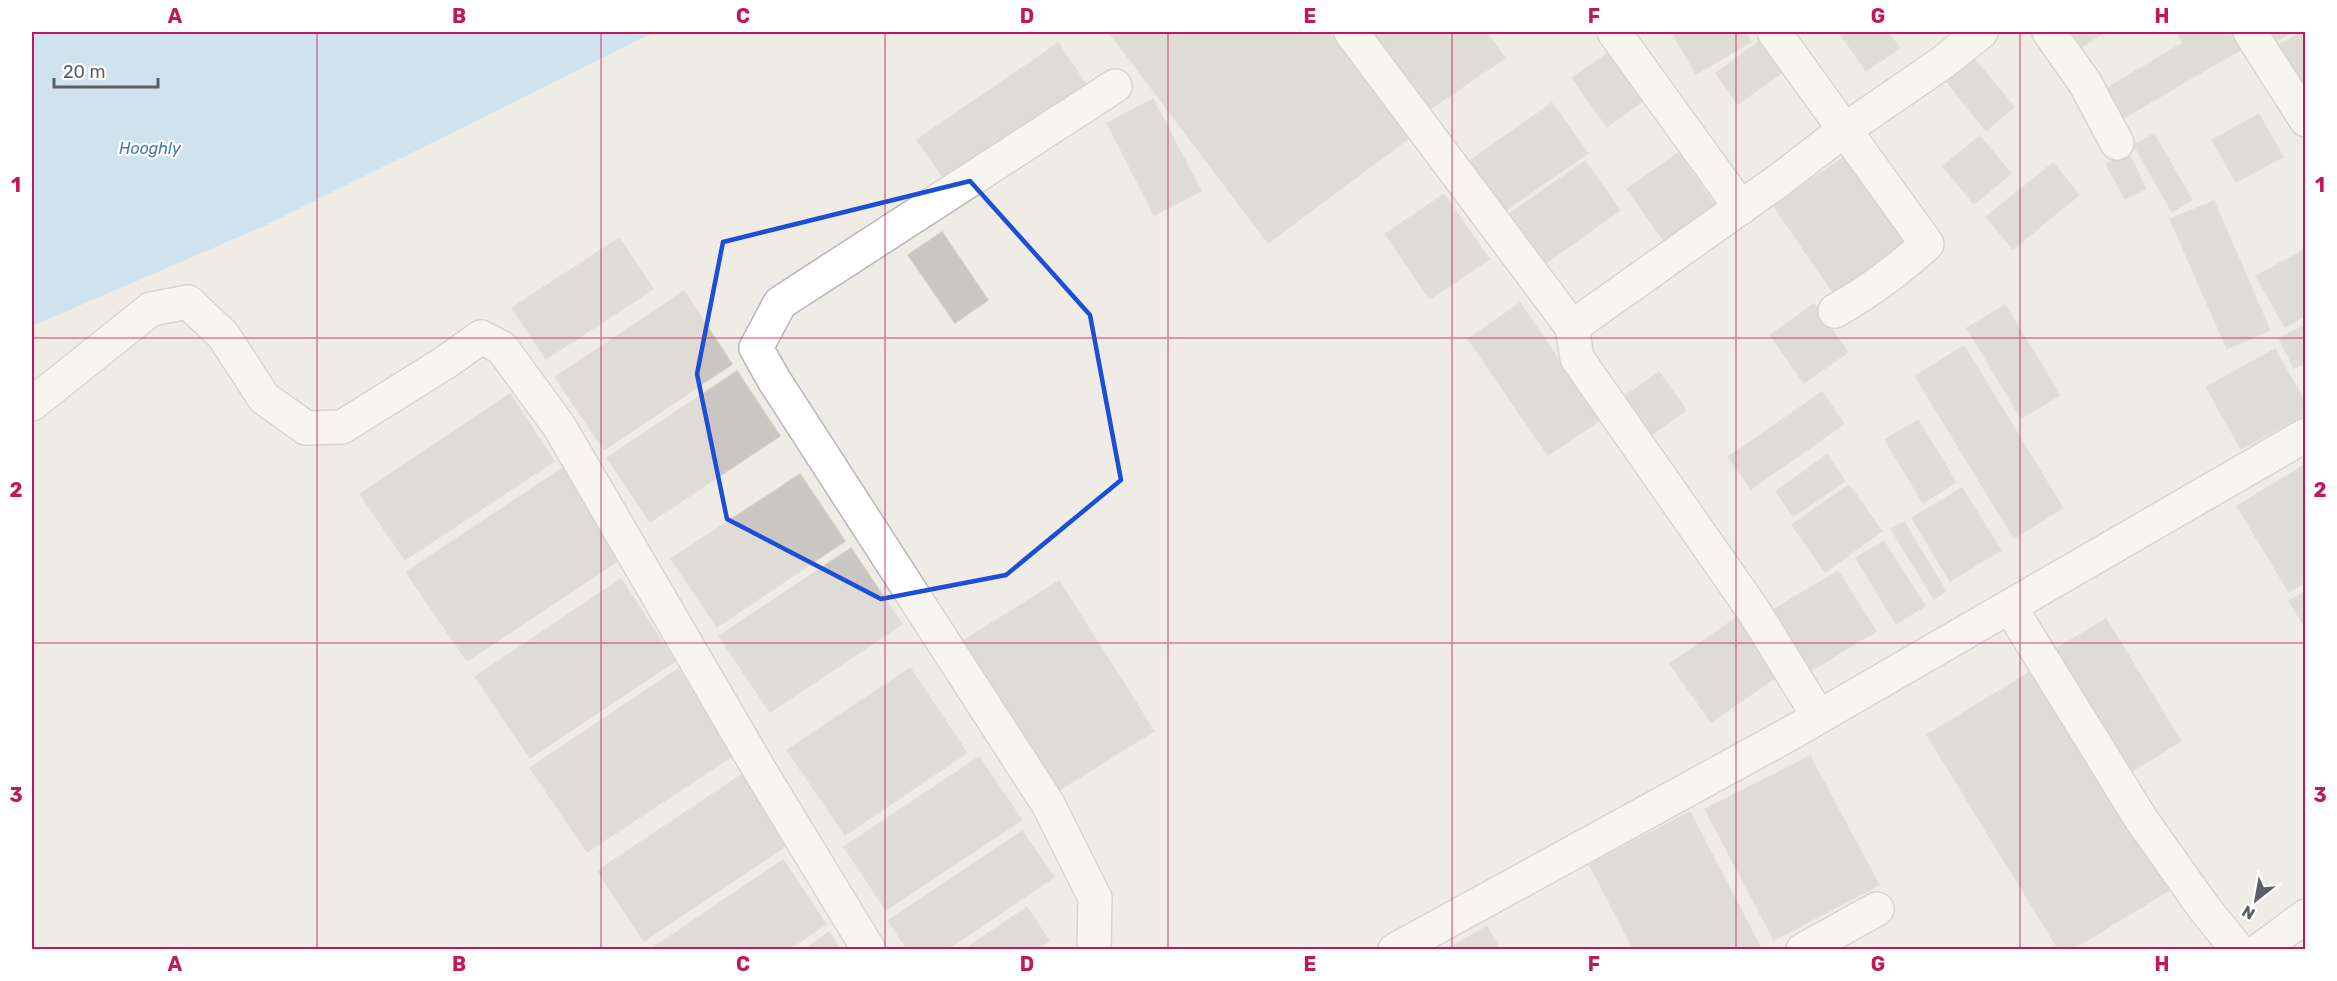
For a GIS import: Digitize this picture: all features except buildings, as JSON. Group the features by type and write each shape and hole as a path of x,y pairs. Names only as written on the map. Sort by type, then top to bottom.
{"street":[{"path":"1351,32 1572,327 1577,358 1753,610 1819,717"},
{"path":"1614,32 1741,208"},
{"path":"1774,32 1927,244 1873,288 1835,311"},
{"path":"1572,327 1741,208 1843,130 1942,63 1982,32"},
{"path":"2049,32 2085,83 2117,143"},
{"path":"2250,32 2306,120"},
{"path":"1094,950 1095,898 1048,804 799,419 756,348 780,303 1115,86"},
{"path":"32,404 151,309 188,302 223,335 264,398 306,428 342,427 446,362 481,336 502,348 559,426 759,769 869,950"},
{"path":"1395,950 1819,717 2306,435"},
{"path":"2010,607 2141,819 2204,908 2238,950"},
{"path":"1803,950 1877,909"},
{"path":"2260,950 2306,916"}],"highlighted area":[{"path":"970,181 1090,315 1121,480 1006,575 881,599 727,519 697,374 723,242"}],"water":[{"name":"Hooghly","path":"32,32 655,32 262,227 32,326"}]}
